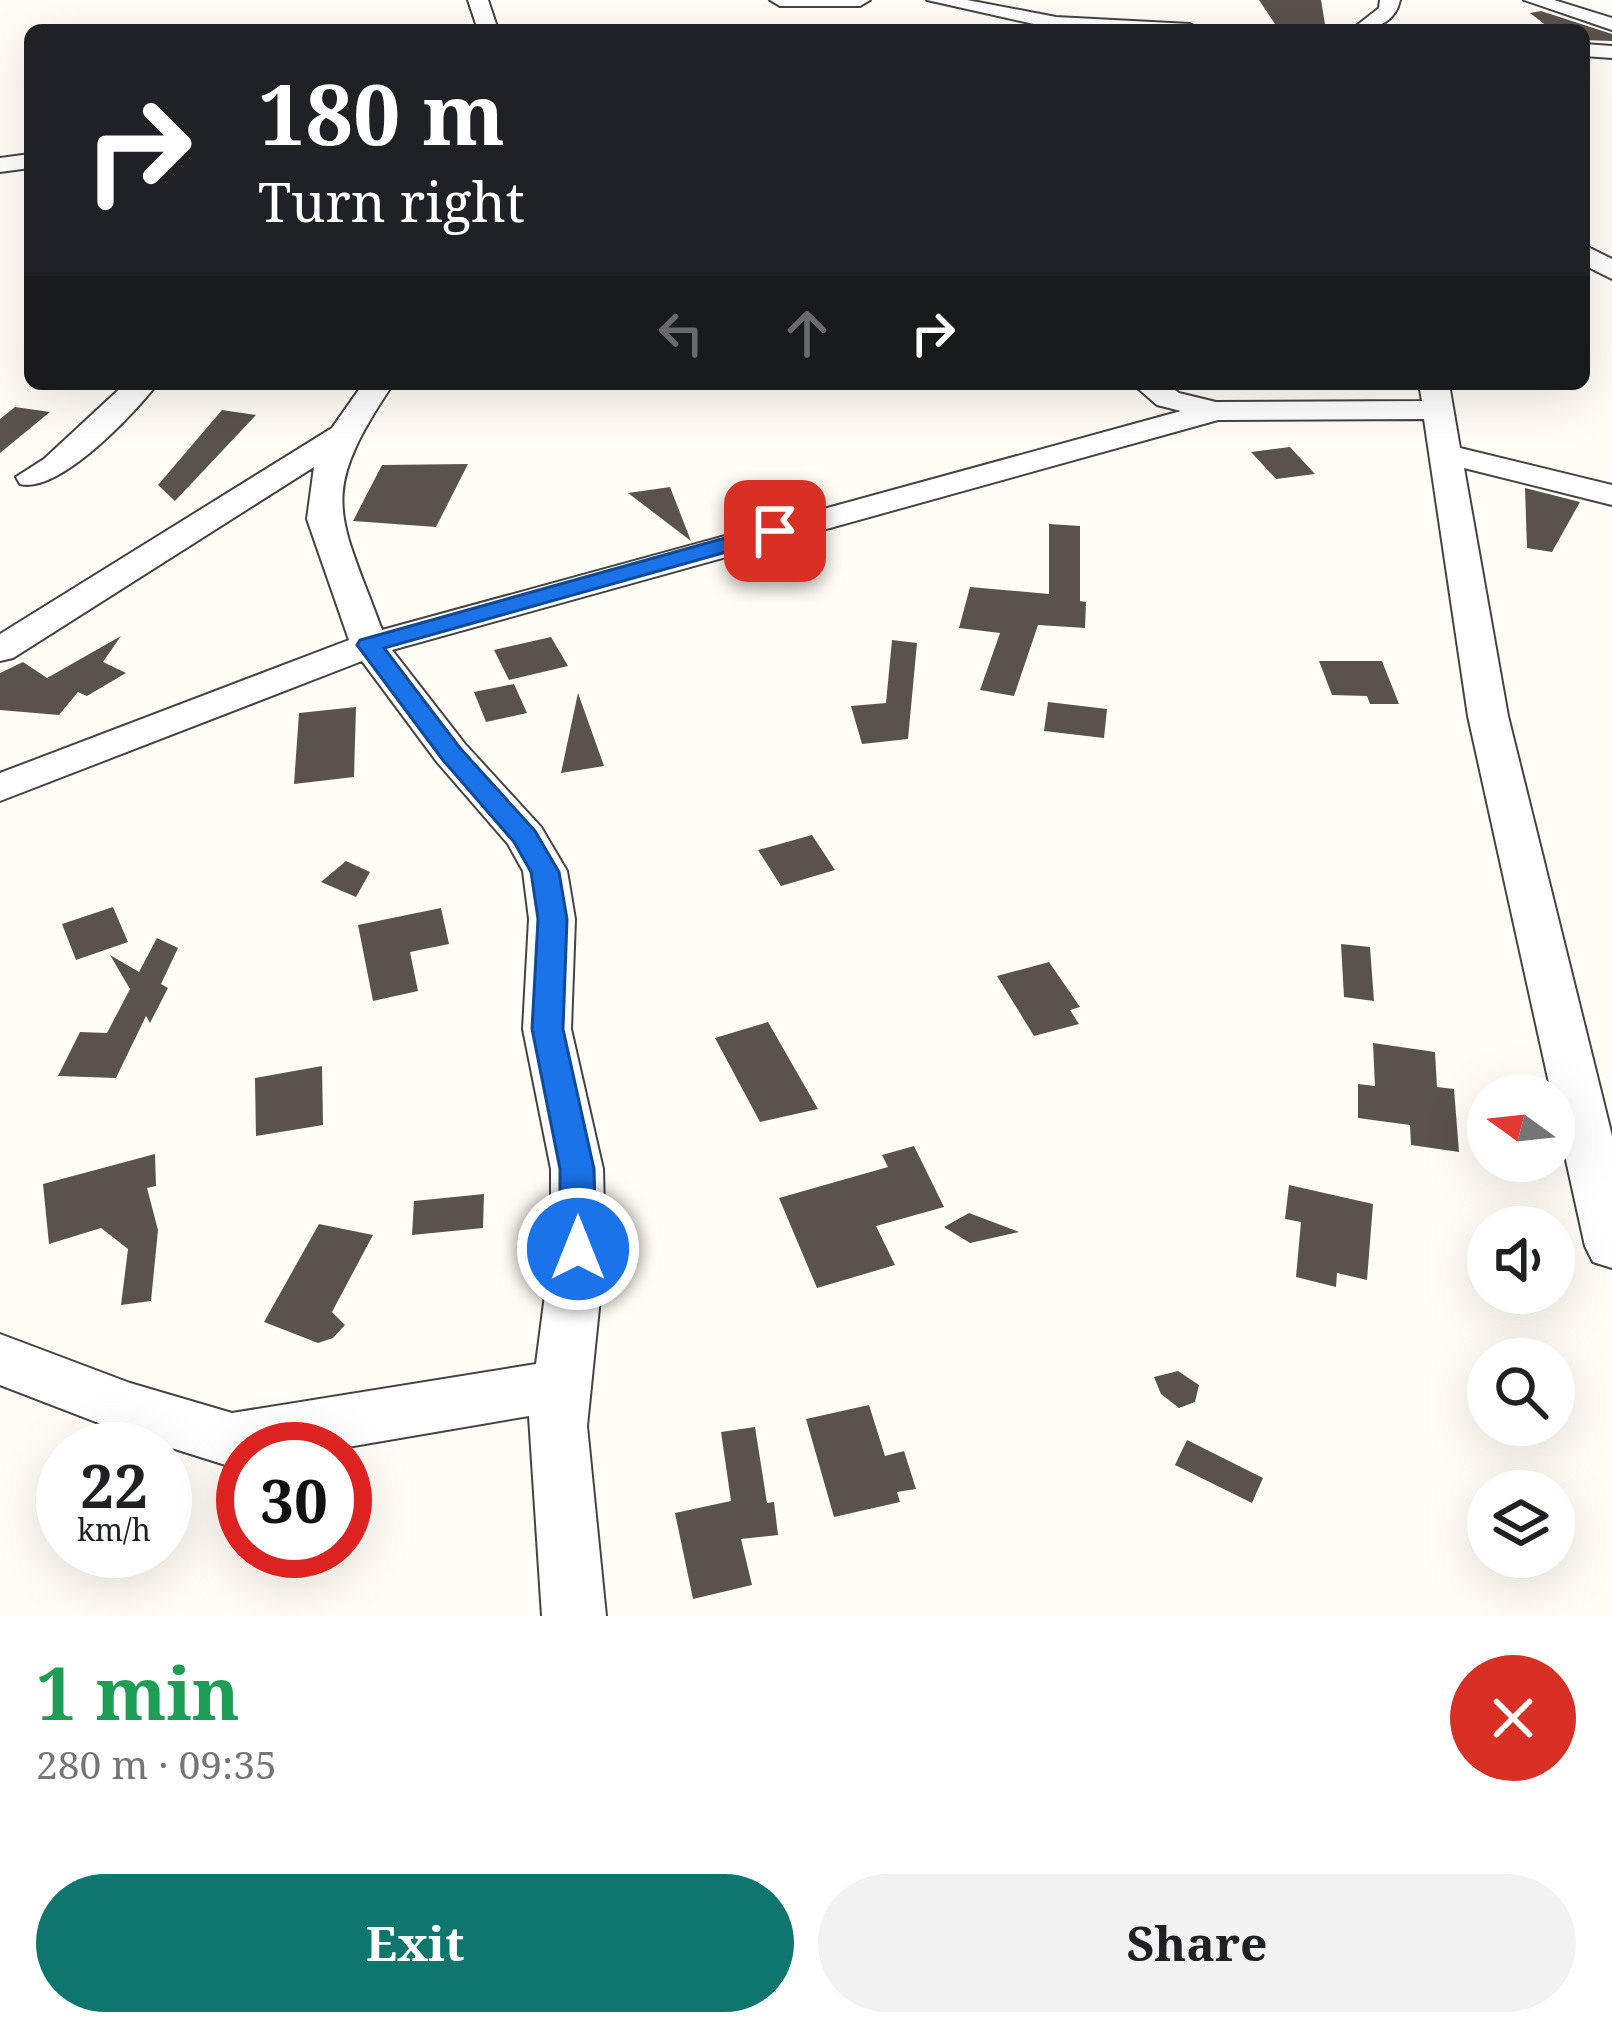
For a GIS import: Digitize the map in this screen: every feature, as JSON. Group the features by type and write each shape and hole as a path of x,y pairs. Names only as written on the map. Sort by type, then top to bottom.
{"street":[{"path":"780,0 860,0"},
{"path":"937,0 1012,17 1076,24"},
{"path":"1369,24 1388,10 1390,0"},
{"path":"1534,0 1612,23"},
{"path":"1133,4 1191,24"},
{"path":"32,477 56,466 136,390"},
{"path":"374,390 343,435 326,480 324,520 369,645 451,754 526,837 545,872 552,919 547,1029 577,1169 578,1249 560,1385 560,1474 574,1616"},
{"path":"1156,390 1168,399 1217,411"},
{"path":"0,788 369,645 1217,411 1437,397 1488,716 1612,1246"},
{"path":"0,650 343,435"},
{"path":"1446,454 1612,495"},
{"path":"0,1359 127,1408 232,1440 560,1385"}],"building":[{"path":"1259,0 1321,0 1325,24 1275,24"},
{"path":"1541,11 1581,24 1544,24 1530,13"},
{"path":"1590,27 1612,34 1612,41 1590,40"},
{"path":"15,407 50,412 0,453 0,419"},
{"path":"222,410 256,415 175,501 158,485"},
{"path":"1290,447 1315,474 1276,479 1251,452"},
{"path":"468,464 436,527 353,521 382,465"},
{"path":"670,487 691,541 628,493"},
{"path":"1525,488 1580,502 1552,552 1527,548"},
{"path":"1049,524 1080,526 1080,601 1086,602 1085,628 1038,625 1014,696 980,690 1000,633 959,628 970,587 1049,594"},
{"path":"121,636 103,662 126,673 87,696 78,692 59,715 0,710 0,673 23,662 47,678"},
{"path":"551,637 568,666 509,680 494,650"},
{"path":"892,640 917,643 908,739 862,744 851,706 886,703"},
{"path":"1319,661 1382,661 1399,704 1370,704 1367,696 1332,695"},
{"path":"514,684 527,713 486,722 474,692"},
{"path":"578,693 604,766 561,773"},
{"path":"1048,702 1107,709 1104,738 1044,731"},
{"path":"356,707 354,777 294,784 299,713"},
{"path":"812,835 835,870 781,886 758,850"},
{"path":"346,861 370,872 356,897 321,882"},
{"path":"113,907 128,942 76,960 62,924"},
{"path":"441,908 449,944 410,952 418,991 373,1001 358,925"},
{"path":"157,938 178,948 161,984 168,988 150,1023 146,1016 116,1078 58,1076 80,1032 107,1033 130,989 110,955 139,972"},
{"path":"1341,944 1370,947 1374,1001 1344,997"},
{"path":"1049,962 1080,1007 1070,1010 1079,1024 1034,1036 997,976"},
{"path":"768,1022 818,1109 760,1122 715,1038"},
{"path":"1373,1043 1435,1052 1437,1087 1454,1089 1459,1152 1411,1145 1410,1125 1358,1118 1358,1084 1375,1086"},
{"path":"322,1066 323,1125 256,1136 255,1078"},
{"path":"914,1146 944,1207 876,1226 895,1265 817,1288 779,1198 888,1167 882,1155"},
{"path":"155,1154 156,1186 147,1188 158,1230 151,1301 121,1305 128,1249 101,1228 49,1244 43,1184"},
{"path":"1289,1185 1373,1204 1367,1280 1337,1273 1336,1287 1296,1277 1301,1222 1285,1219"},
{"path":"484,1194 483,1228 412,1235 414,1201"},
{"path":"969,1213 1019,1232 970,1243 944,1227"},
{"path":"319,1224 373,1235 332,1312 345,1325 333,1338 318,1343 264,1322"},
{"path":"1178,1371 1199,1385 1195,1402 1179,1408 1161,1394 1154,1377"},
{"path":"869,1405 885,1456 904,1451 916,1489 897,1492 900,1502 834,1517 806,1419"},
{"path":"755,1427 767,1503 774,1502 778,1535 741,1539 752,1585 693,1599 675,1513 731,1501 721,1432"},
{"path":"1187,1440 1263,1478 1252,1503 1175,1465"}],"route":[{"path":"578,1249 577,1169 547,1029 552,919 545,872 526,837 451,754 369,645 775,531"}]}
